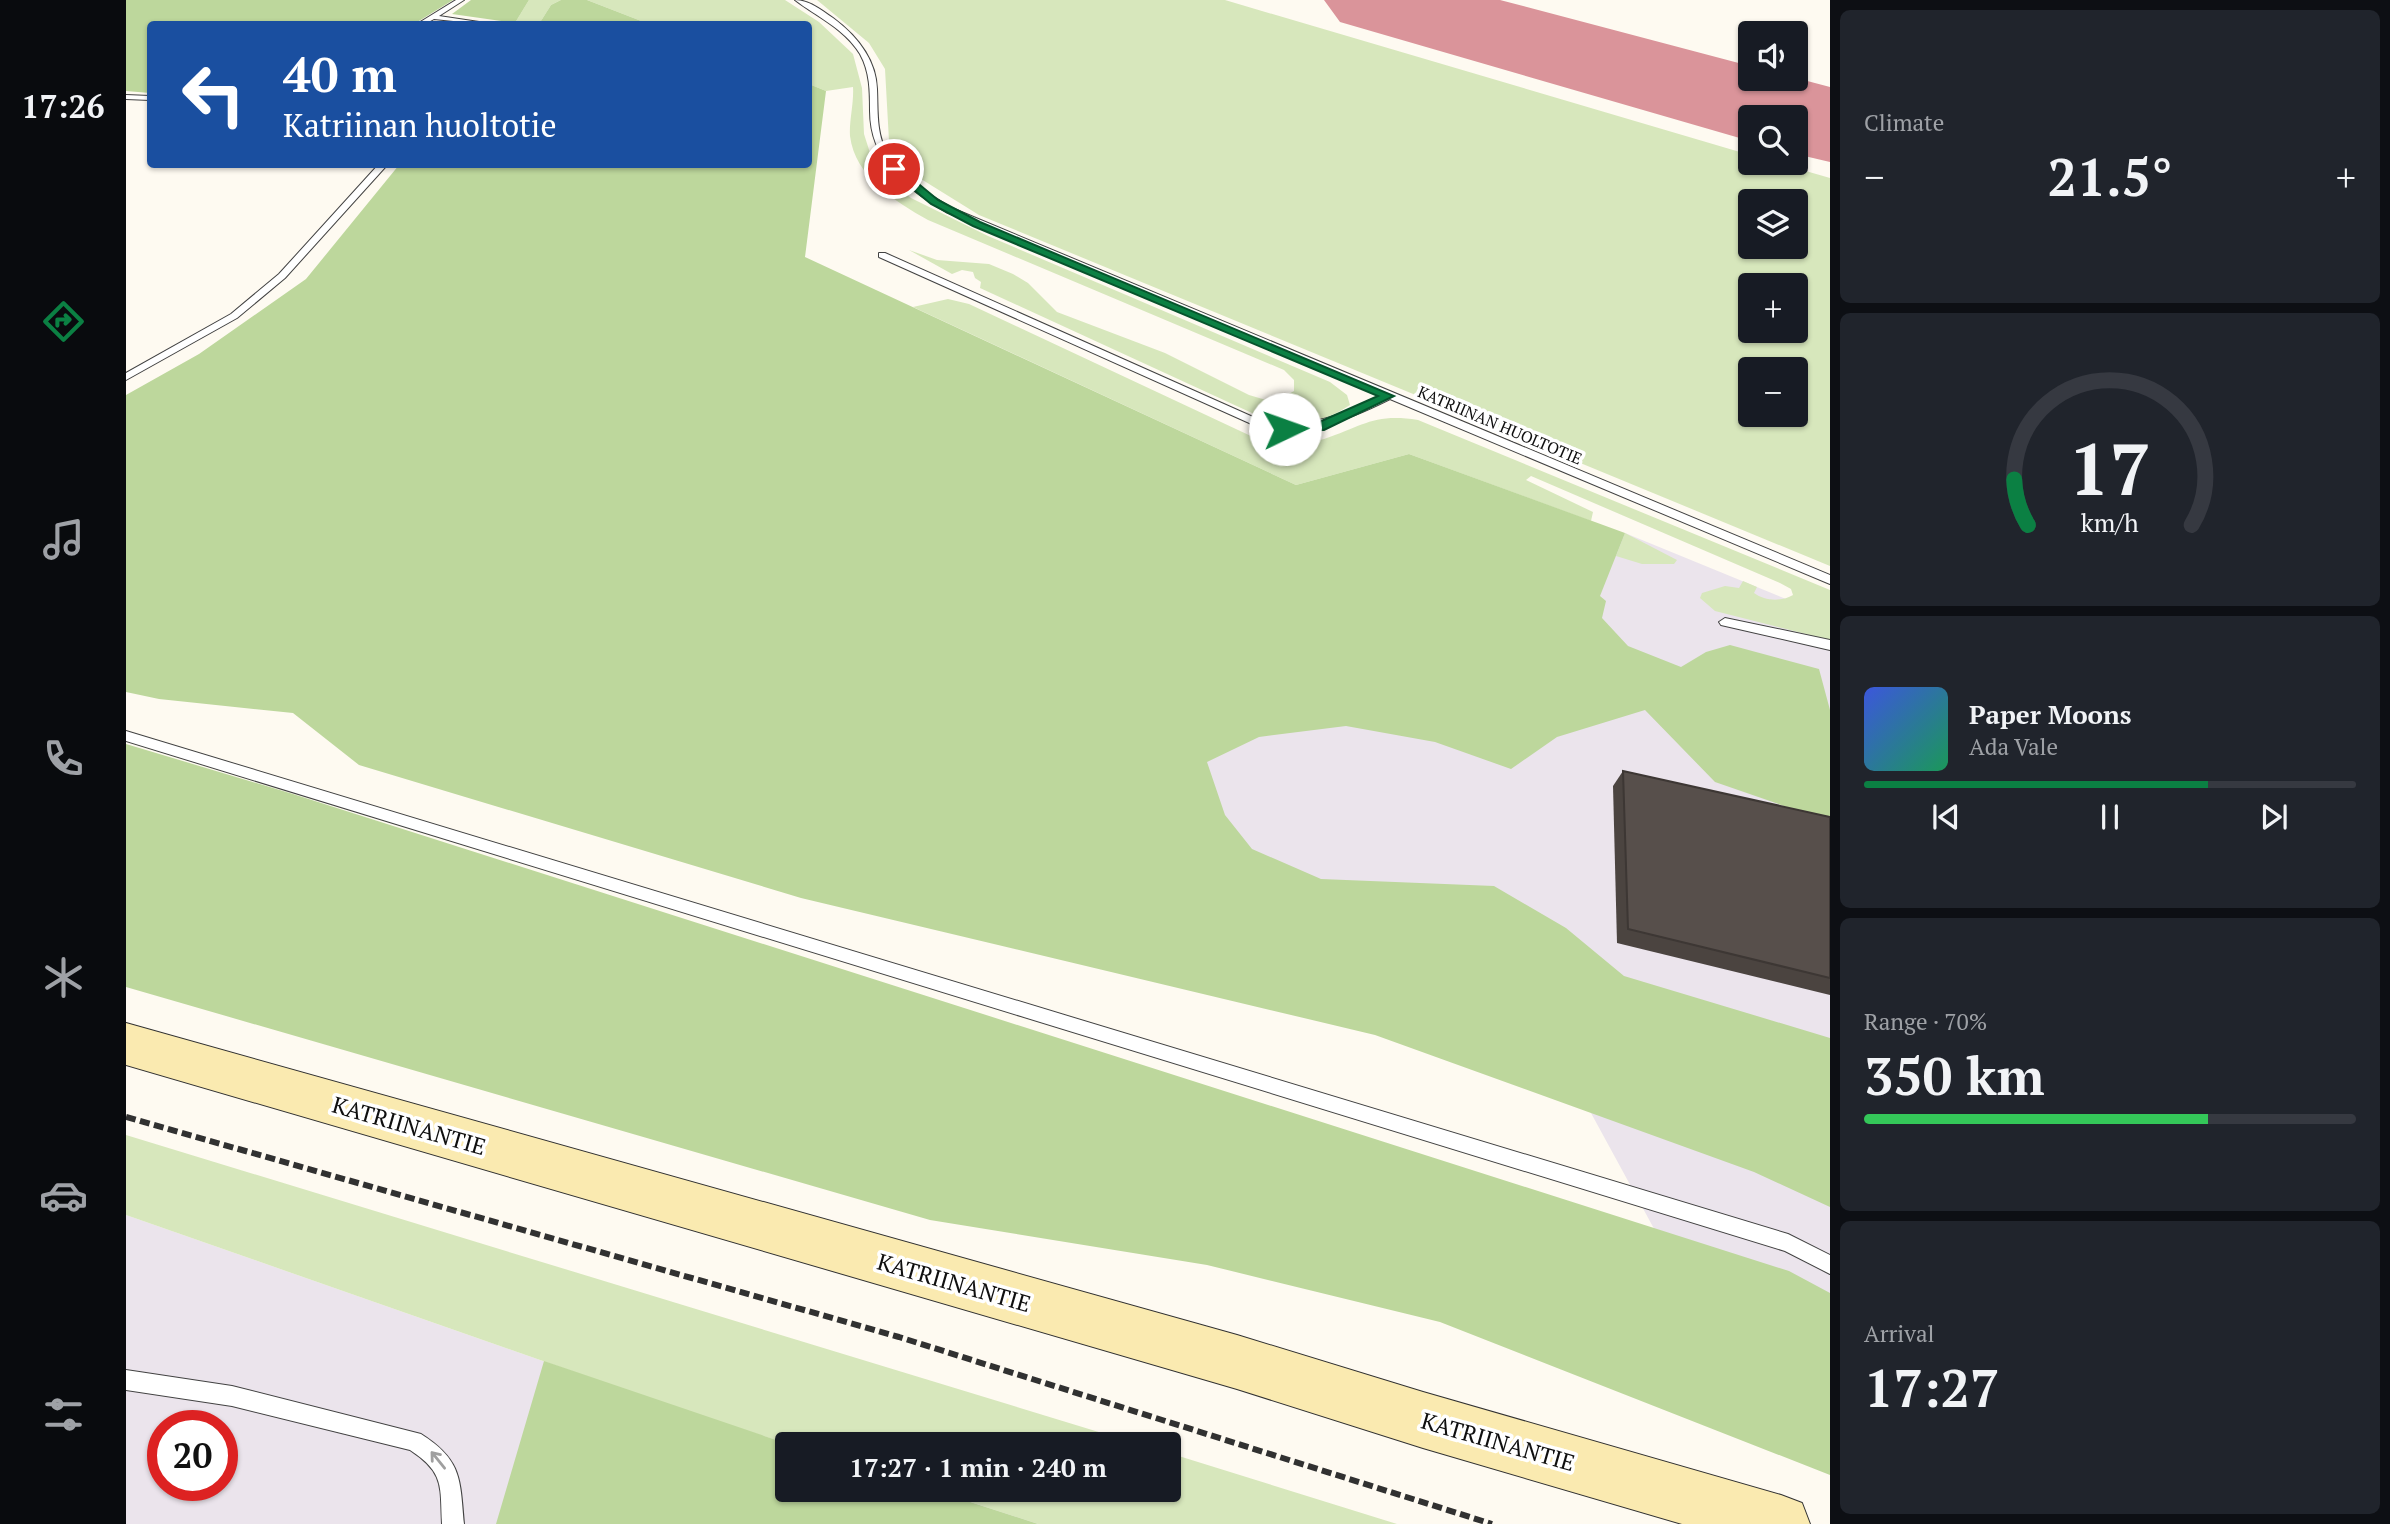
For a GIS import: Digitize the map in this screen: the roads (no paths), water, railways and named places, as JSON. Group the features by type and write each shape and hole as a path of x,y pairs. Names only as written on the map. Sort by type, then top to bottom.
{"main road":[{"name":"KATRIINANTIE","path":"126,1044 1237,1362 1423,1420 1781,1524"}],"lane":[{"path":"426,21 461,0"},
{"name":"KATRIINAN HUOLTOTIE","path":"798,0 818,11 842,30 864,55 873,82 874,123 883,153 905,180 935,202 976,224 1830,580"},
{"path":"433,17 460,21"},
{"path":"126,97 147,98"},
{"path":"126,377 234,316 282,276 380,168"},
{"path":"882,255 1260,424 1285,429 1320,427 1388,396"},
{"path":"1725,622 1830,645"},
{"path":"126,736 1788,1243 1830,1265"},
{"path":"126,1380 232,1396 414,1441 436,1454 449,1474 453,1524"}]}
